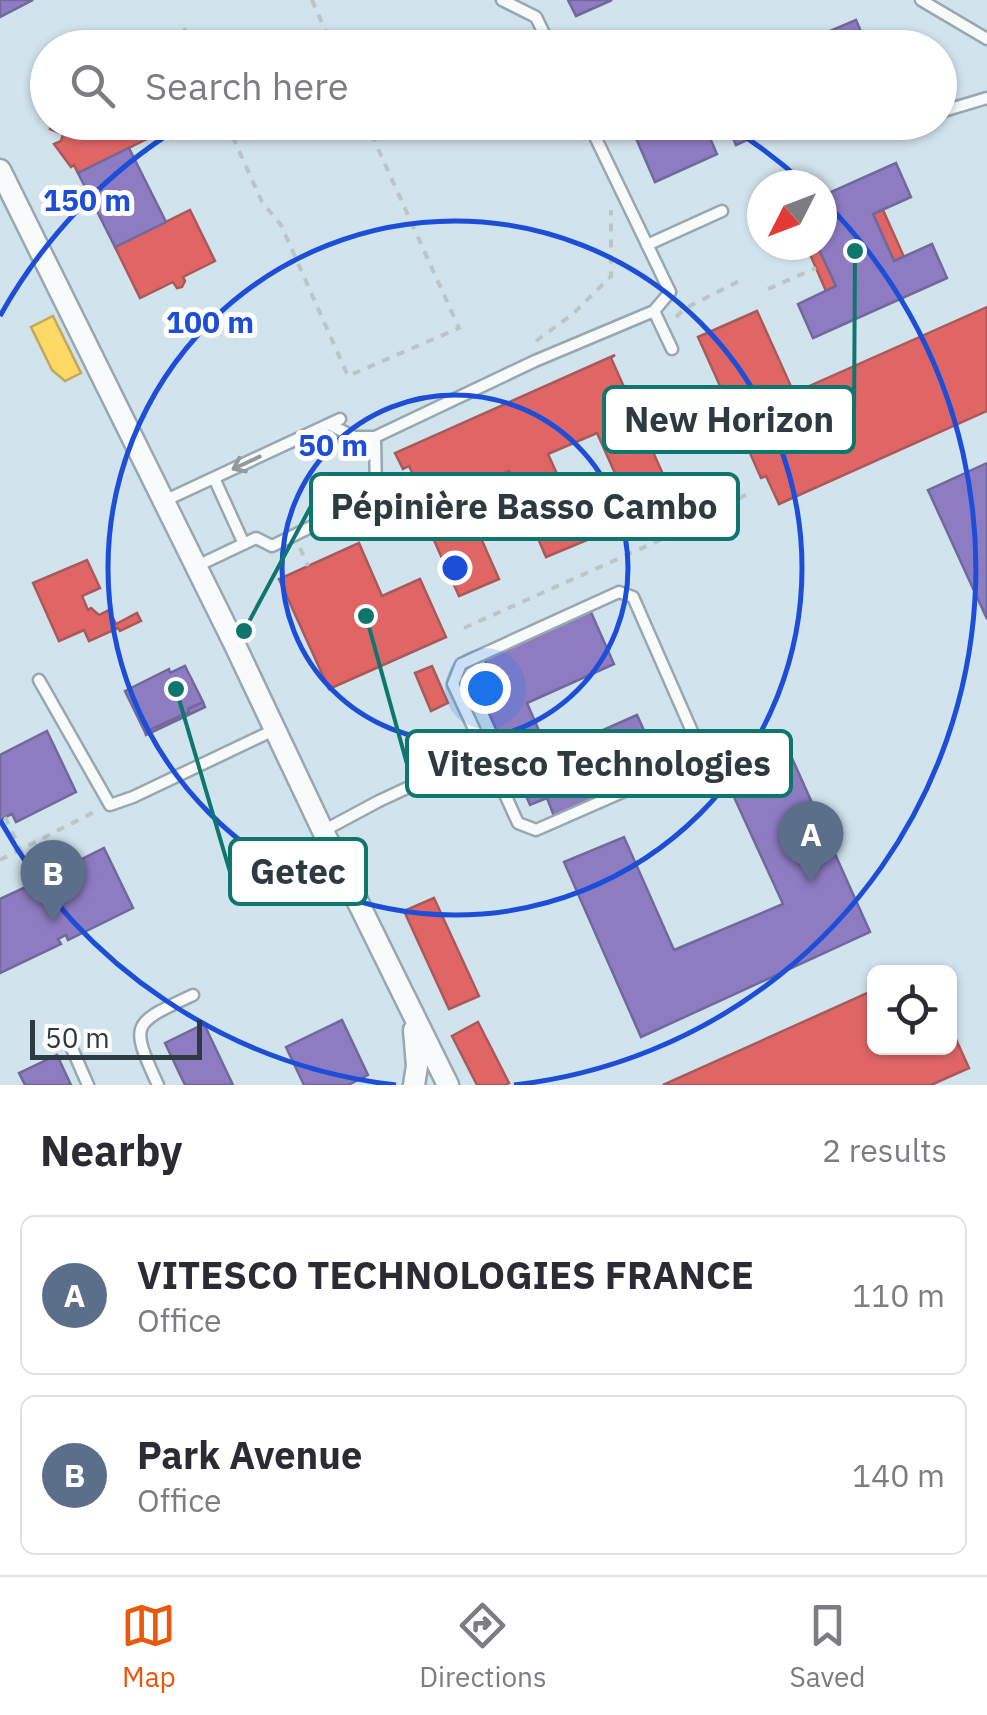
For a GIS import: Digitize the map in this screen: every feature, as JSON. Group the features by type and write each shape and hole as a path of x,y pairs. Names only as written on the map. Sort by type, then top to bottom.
{"street":[{"path":"0,170 448,1085"},
{"path":"408,1004 416,1041 414,1085"}],"lane":[{"path":"502,0 536,17 542,30"},
{"path":"921,0 987,39"},
{"path":"957,107 987,98"},
{"path":"163,501 334,421 354,437 375,437 534,360 654,311 670,292 597,140"},
{"path":"648,245 722,212"},
{"path":"654,311 672,349"},
{"path":"196,566 256,538 272,546 376,495 375,437"},
{"path":"214,478 244,544"},
{"path":"322,830 478,755 482,746 454,684 461,664 619,592 633,597 698,745 692,762 536,830 518,823 489,759 478,755"},
{"path":"40,680 110,804 133,797 274,730"},
{"path":"158,1085 139,1038 141,1026 150,1016 193,995"},
{"path":"70,1044 88,1085"}],"path":[{"path":"312,0 325,30"},
{"path":"234,140 262,202 281,225 348,376 459,328 374,140"},
{"path":"534,360 528,347 574,313 611,276 611,209 630,208"},
{"path":"768,289 816,268"},
{"path":"672,321 684,309 743,280"},
{"path":"464,628 689,527 750,493"},
{"path":"300,548 308,566"},
{"path":"0,860 110,804"},
{"path":"5,817 40,890"}],"building: Homes":[{"path":"53,316 81,373 65,381 52,370 31,327"}],"building: Shops":[{"path":"145,140 78,173 54,144"},
{"path":"190,210 215,261 183,277 182,287 177,288 173,282 140,298 115,247"},
{"path":"883,210 904,257 894,261 873,214"},
{"path":"813,260 824,260 836,286 826,291"},
{"path":"987,307 987,411 779,504 766,476 761,478 735,419"},
{"path":"757,311 794,393 735,419 698,337"},
{"path":"615,355 611,358 675,501 635,518 597,433 548,454 587,540 546,557 509,471 461,493 499,579 459,596 407,480 415,479 409,466 403,469 395,453"},
{"path":"359,543 382,596 420,579 446,637 329,689 279,579"},
{"path":"87,560 100,588 82,596 88,610 91,608 99,615 109,610 116,624 137,613 141,621 89,641 84,630 59,641 33,583"},
{"path":"432,666 448,703 431,711 415,673"},
{"path":"434,898 479,996 449,1009 404,911"},
{"path":"867,993 867,1055 957,1055 957,1041 969,1068 931,1085 663,1085"},
{"path":"478,1022 509,1083 506,1085 477,1085 452,1036"}],"building: Offices":[{"path":"0,0 33,0 0,17"},
{"path":"568,0 612,0 576,16"},
{"path":"856,20 860,30 833,30"},
{"path":"637,140 711,140 717,154 655,182"},
{"path":"129,148 166,222 115,247 78,173"},
{"path":"896,163 911,197 873,214 894,261 932,244 947,278 813,338 798,304 836,286 824,260 837,260 837,189"},
{"path":"987,463 987,619 928,490"},
{"path":"590,610 614,664 527,703 549,754 637,715 661,768 554,816 547,798 530,805 507,752 510,751 502,734 499,736 475,682 491,675 484,658"},
{"path":"185,666 203,702 145,732 125,691 169,669 170,673"},
{"path":"203,702 205,707 146,735 145,732"},
{"path":"47,731 76,792 16,822 12,814 0,820 0,755"},
{"path":"791,756 870,932 641,1037 564,862 624,837 674,950 783,904 729,786"},
{"path":"104,848 133,908 68,940 66,935 58,939 61,944 0,973 0,899 28,886 31,894 47,886 44,878"},
{"path":"342,1020 368,1075 348,1085 304,1085 286,1047"},
{"path":"204,1024 233,1085 185,1085 165,1043"},
{"path":"57,1055 71,1085 25,1085 19,1073"}],"place":[{"name":"New Horizon","path":"855,251"},
{"name":"Vitesco Technologies","path":"366,616"},
{"name":"Pépinière Basso Cambo","path":"244,631"},
{"name":"Getec","path":"176,689"},
{"name":"VITESCO TECHNOLOGIES FRANCE","path":"811,883"},
{"name":"Park Avenue","path":"53,922"}]}
